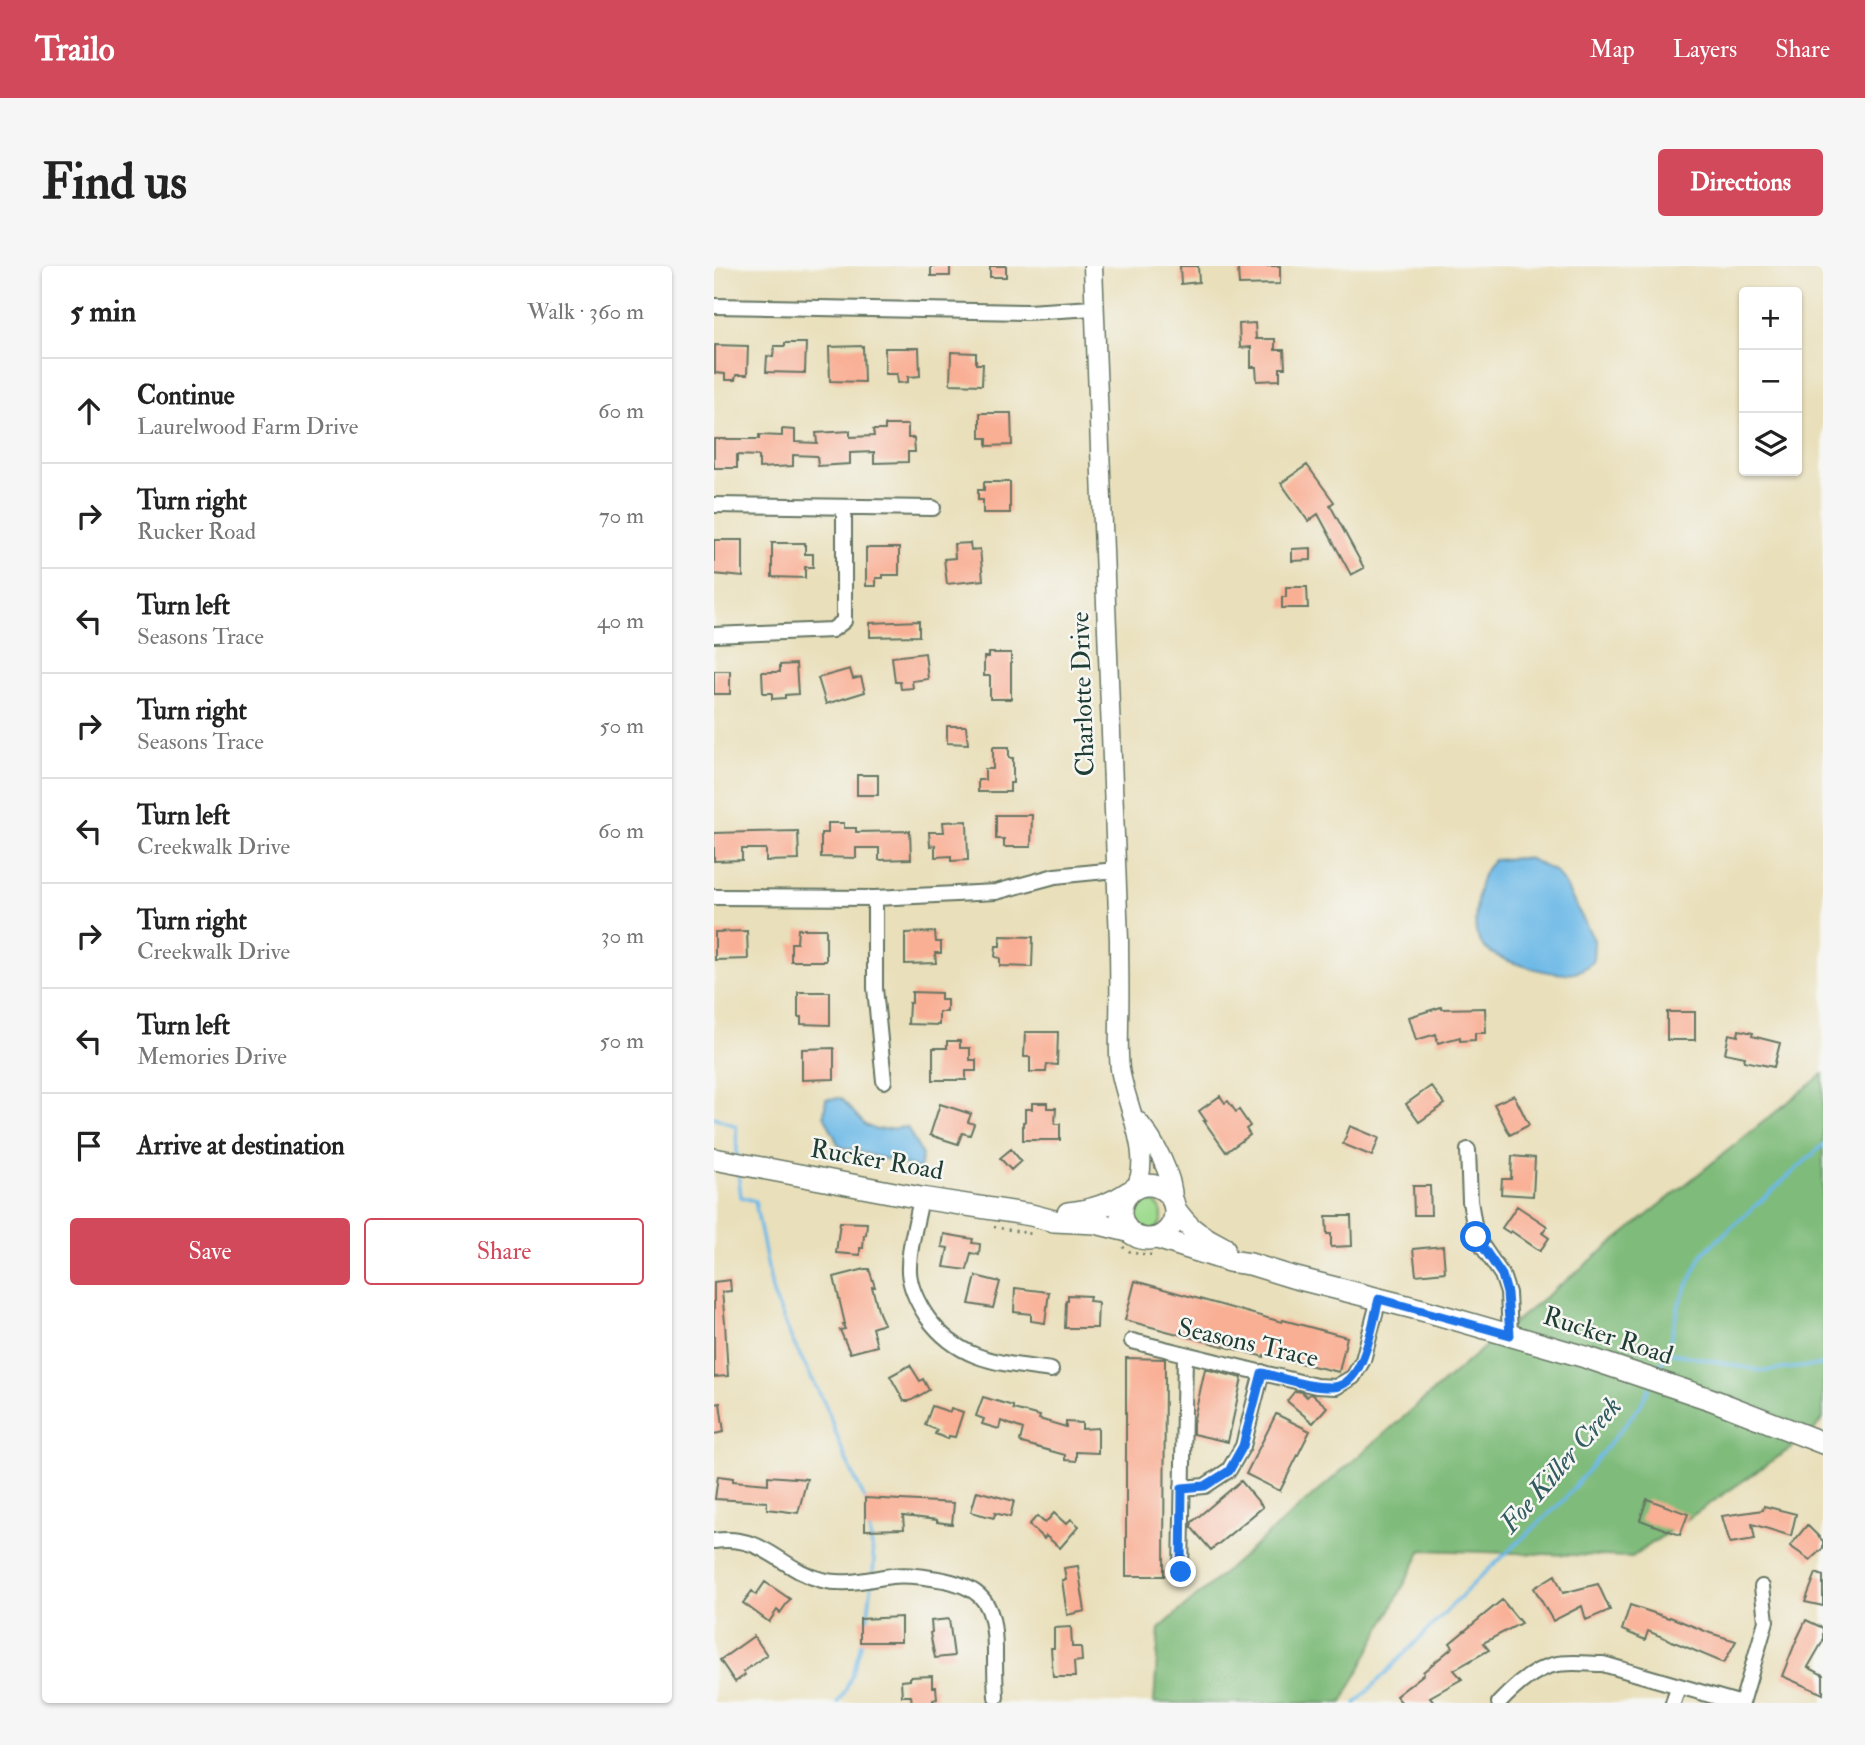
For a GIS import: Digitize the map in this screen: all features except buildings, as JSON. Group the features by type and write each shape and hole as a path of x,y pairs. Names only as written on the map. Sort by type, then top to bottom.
{"main road":[{"name":"Rucker Road","path":"714,1158 1054,1221 1096,1223 1125,1239"},
{"path":"1154,1185 1169,1195 1174,1204 1174,1220 1158,1246 1137,1237 1125,1239 1121,1208 1124,1199 1132,1190 1154,1185"},
{"name":"Rucker Road","path":"1031,1215 1081,1212 1112,1204 1132,1190"},
{"name":"Rucker Road","path":"1174,1204 1187,1226 1250,1264"},
{"name":"Rucker Road","path":"1158,1246 1250,1264 1510,1335 1671,1385 1823,1443"}],"street":[{"name":"Charlotte Drive","path":"1093,266 1119,940 1120,1068 1142,1157 1141,1172 1132,1190"},
{"path":"714,306 1027,312 1094,308"},
{"path":"714,505 933,508"},
{"path":"714,635 832,629 844,621 844,507"},
{"path":"714,897 875,898 996,892 1055,876 1116,870"},
{"path":"875,898 875,988 884,1081"},
{"name":"Charlotte Drive","path":"1134,1117 1143,1127 1168,1170 1174,1204"},
{"path":"1468,1150 1473,1227 1476,1237 1502,1275 1507,1293 1510,1335"},
{"path":"921,1198 909,1274 919,1305 937,1330 960,1350 989,1361 1051,1370"},
{"name":"Seasons Trace","path":"1132,1341 1316,1386 1336,1387 1353,1377 1363,1360 1379,1299"},
{"path":"1181,1572 1185,1354"},
{"path":"1182,1488 1205,1486 1229,1471 1243,1446 1262,1373"},
{"path":"714,1541 744,1541 764,1548 804,1573 823,1581 847,1583 894,1576 924,1576 961,1584 973,1590 990,1611 994,1625 996,1697"},
{"path":"1499,1703 1521,1683 1553,1665 1603,1664 1740,1703 1766,1621 1762,1587"},
{"path":"1673,1703 1678,1687"}],"path":[{"path":"993,1227 1043,1235"},
{"path":"1125,1239 1132,1253 1158,1246"}],"green space":[{"path":"1823,1074 1823,1419 1810,1435 1632,1557 1422,1550 1342,1703 1154,1703 1159,1629 1503,1331"},
{"path":"1147,1201 1158,1205 1162,1216 1158,1227 1147,1231 1136,1227 1132,1216 1136,1205"}],"water":[{"path":"1530,859 1556,872 1594,940 1593,962 1580,971 1565,974 1526,967 1490,952 1479,939 1476,932 1476,910 1485,871 1494,860"},
{"path":"841,1098 865,1125 876,1130 907,1127 922,1155 920,1169 839,1146 824,1115 826,1099"}],"waterway":[{"path":"714,1117 736,1126 737,1157"},
{"path":"1667,1352 1680,1301 1703,1253 1823,1145"},
{"path":"738,1171 741,1197 755,1201 773,1294 793,1342 826,1406 844,1455 866,1502"},
{"name":"Foe Killer Creek","path":"1656,1375 1667,1352 1763,1371 1823,1365"},
{"name":"Foe Killer Creek","path":"1356,1703 1477,1580 1563,1501 1640,1406 1649,1388"},
{"path":"869,1527 873,1574"},
{"path":"867,1623 872,1582"},
{"path":"838,1703 850,1680 863,1637"}],"route":[{"path":"1181,1572 1182,1488 1205,1486 1229,1471 1243,1446 1262,1373 1316,1386 1336,1387 1353,1377 1363,1360 1379,1299 1510,1335 1507,1293 1502,1275 1476,1237"}]}
